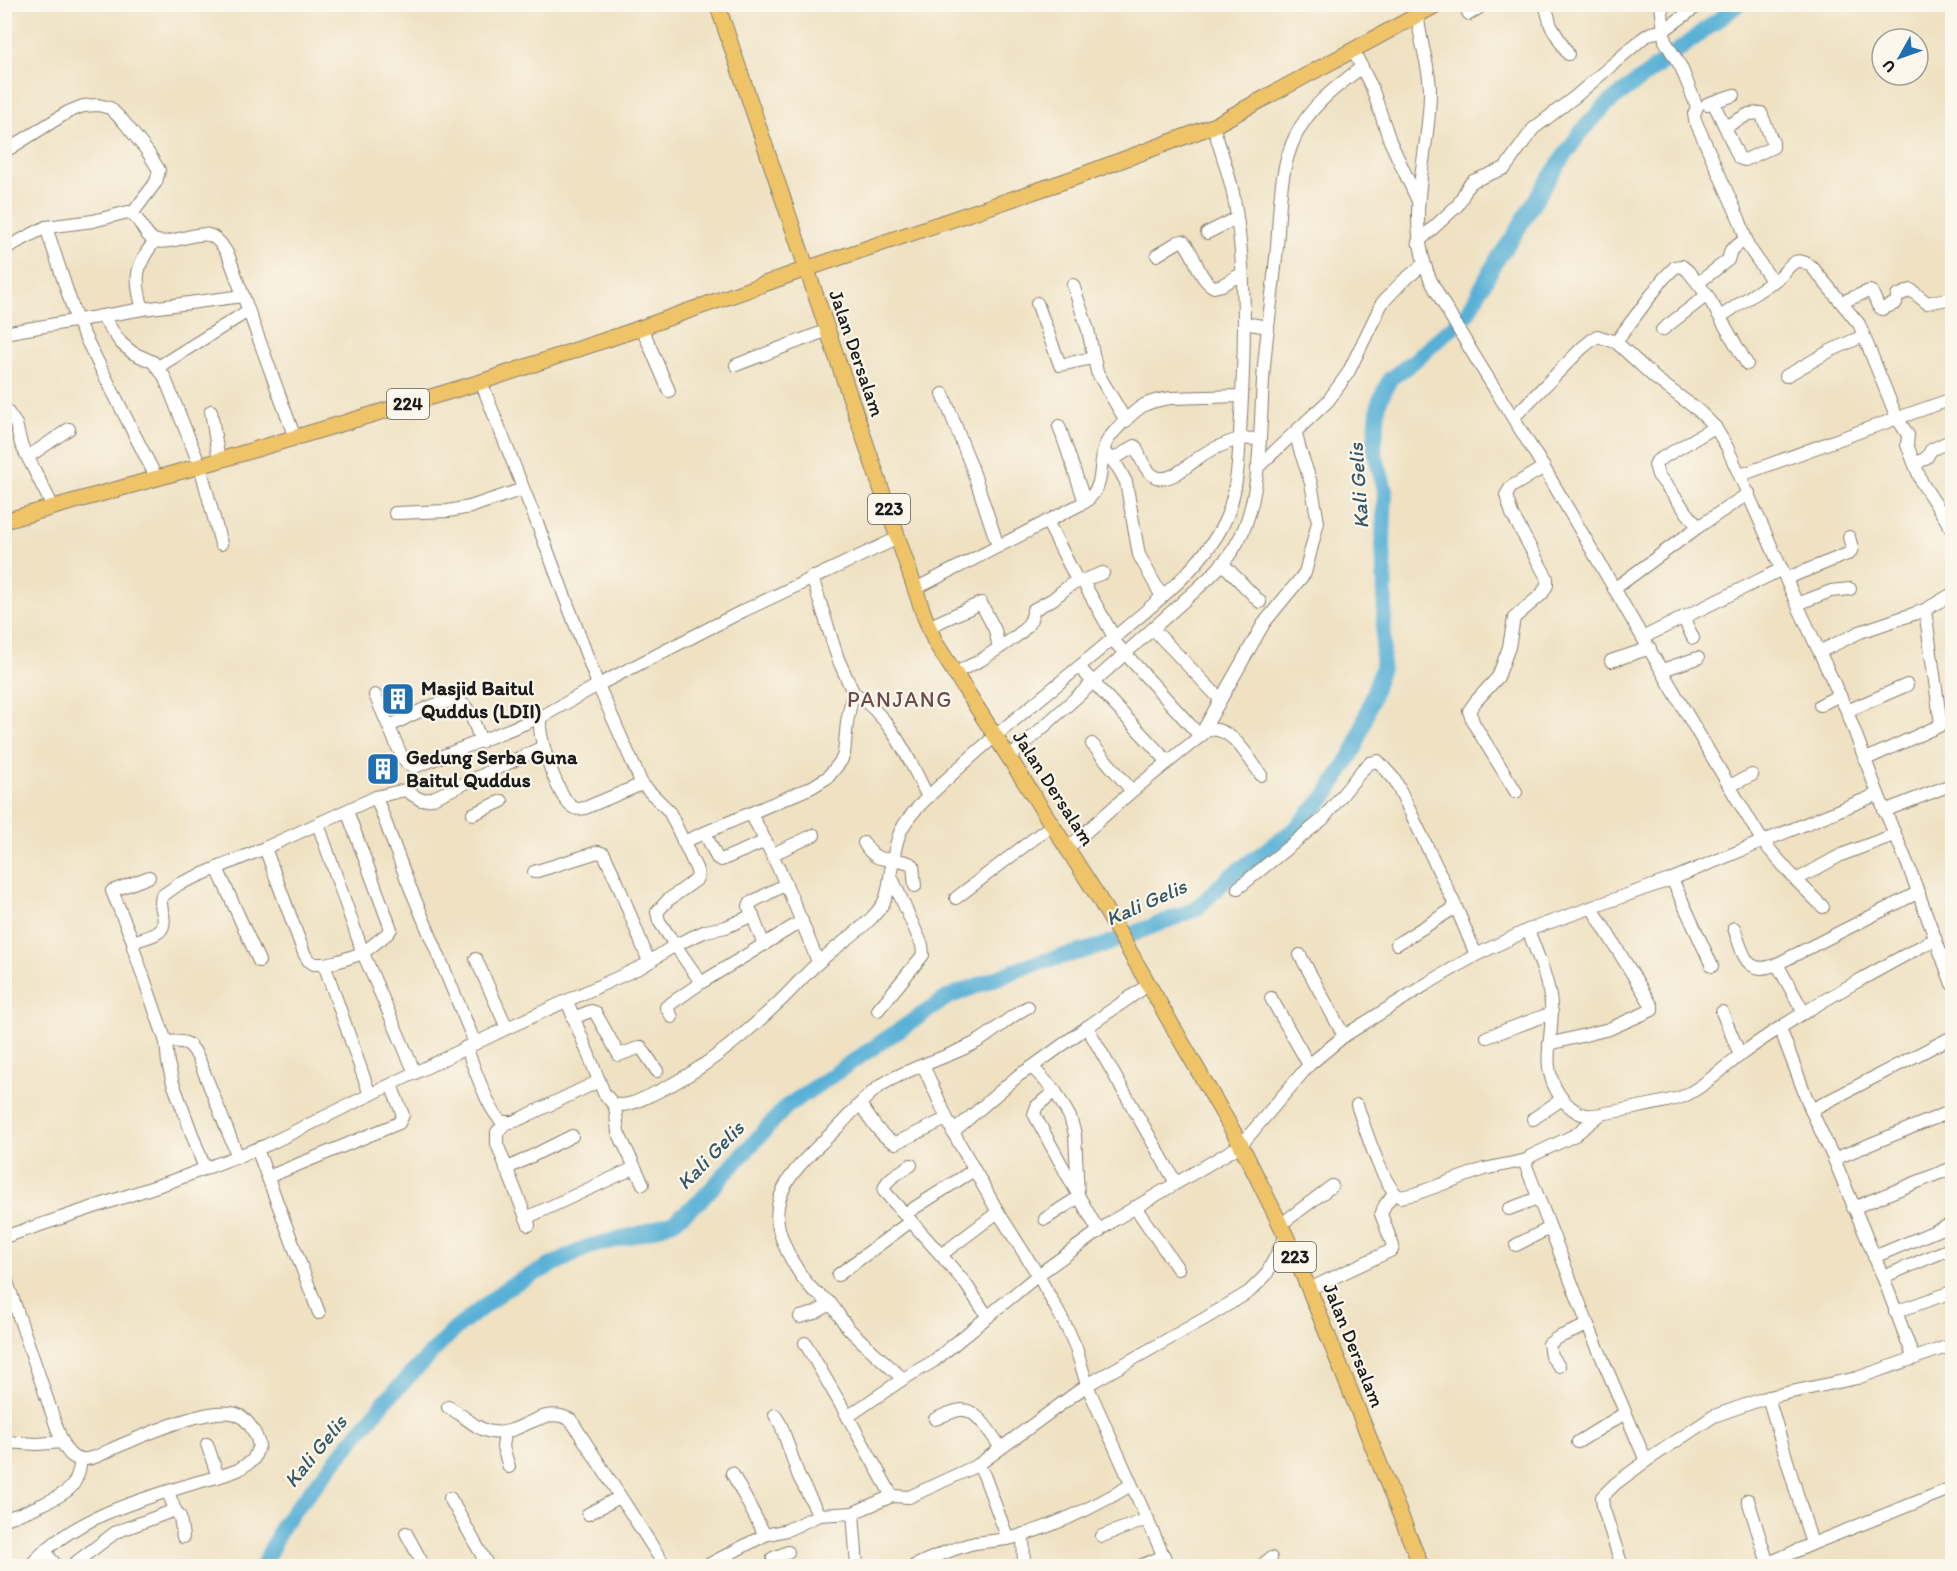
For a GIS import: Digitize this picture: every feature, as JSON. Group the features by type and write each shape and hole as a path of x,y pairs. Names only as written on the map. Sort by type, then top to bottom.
{"main road":[{"name":"Jalan Dersalam","path":"717,4 928,627 953,674 1009,755 1097,895 1241,1145 1309,1289 1421,1566"},
{"path":"806,269 1071,179 1213,126 1353,50 1417,10 1438,4"},
{"name":"224","path":"4,521 219,461 481,382 642,328 806,269"}],"street":[{"path":"1464,4 1469,14 1485,4"},
{"path":"1545,4 1551,26 1568,54"},
{"path":"1661,4 1664,36 1681,67 1697,107 1694,114 1695,120 1740,221 1748,246 1773,282"},
{"path":"1664,36 1700,4"},
{"path":"1417,10 1430,91 1417,200 1418,242 1424,264 1449,314 1544,467 1763,842 1823,907"},
{"path":"1418,242 1458,205 1473,181 1505,168 1533,129 1576,96 1643,38 1651,33 1664,36"},
{"path":"1353,50 1372,88 1390,141 1417,200"},
{"path":"567,1001 598,1081 607,1098 615,1105 627,1105 691,1075 710,1062 777,1004 818,962 865,924 880,907 885,899 900,829 909,815 927,796 996,736 1087,675 1125,654 1197,589 1221,564 1236,545 1255,489 1263,326 1276,255 1282,173 1291,147 1313,108 1328,93 1362,67"},
{"path":"1697,107 1734,95"},
{"path":"1713,102 1725,127"},
{"path":"4,152 49,123 76,109 91,105 110,108 133,133 159,170 158,178 132,214"},
{"path":"1009,755 1087,675 1113,638 1162,597 1205,551 1226,519 1231,505 1241,439 1243,273 1232,190 1213,126"},
{"path":"4,249 46,227 93,221 128,212 155,241 164,242 206,234 215,237 224,246 229,258 295,438"},
{"path":"1206,233 1237,218"},
{"path":"46,227 77,321 157,479"},
{"path":"1698,282 1728,260 1731,250 1746,239"},
{"path":"143,309 137,274 142,258 155,241"},
{"path":"1157,255 1183,241 1204,278 1214,287 1243,273"},
{"path":"1720,317 1781,276 1789,265 1800,261 1812,267 1856,319 1878,367 1897,418 1908,435 1907,445 1924,487 1953,529"},
{"path":"1257,468 1328,401 1342,381 1374,316 1388,295 1424,264"},
{"path":"1616,342 1664,278 1675,267 1682,266 1698,282 1747,364"},
{"path":"1073,285 1090,336 1093,358 1100,378 1126,421"},
{"path":"1842,302 1869,291 1872,292 1878,306 1882,309 1896,303 1896,296 1911,290 1927,303 1953,298"},
{"path":"4,333 143,309 243,296"},
{"path":"1662,330 1707,296"},
{"path":"1037,303 1060,365 1093,358"},
{"path":"158,367 248,311"},
{"path":"102,316 124,346 158,367 169,387 200,466 221,544"},
{"path":"1244,323 1263,326"},
{"path":"642,328 669,391"},
{"path":"736,365 828,330"},
{"path":"1514,417 1582,348 1597,336 1616,342 1654,378 1699,411 1715,427 1741,475 1847,711 1953,984"},
{"path":"1786,376 1830,351 1863,336"},
{"path":"481,382 598,685 642,784 669,811 695,865 697,878 686,889 662,905 657,912 659,921 702,982"},
{"path":"943,394 972,468 998,546"},
{"path":"915,589 1085,502 1099,485 1108,455 1108,439 1139,408 1160,399 1242,396"},
{"path":"1741,475 1953,399"},
{"path":"4,407 16,424 21,444 53,507"},
{"path":"211,411 219,461"},
{"path":"1059,426 1085,502"},
{"path":"1698,527 1658,475 1655,465 1657,461 1715,427"},
{"path":"28,457 69,429"},
{"path":"1200,736 1264,623 1305,573 1318,522 1311,483 1296,433"},
{"path":"1108,455 1135,446 1152,474 1168,478 1202,454 1241,439 1258,439"},
{"path":"1915,465 1927,457 1931,450 1953,440"},
{"path":"1108,455 1128,486 1129,505 1139,555 1162,597"},
{"path":"1516,792 1474,724 1469,711 1496,681 1501,671 1509,647 1514,618 1539,597 1547,585 1547,578 1515,520 1506,495 1511,487 1544,467"},
{"path":"395,513 448,511 470,507 523,489"},
{"path":"1614,589 1698,527 1749,493"},
{"path":"1047,521 1113,638 1200,736"},
{"path":"1611,661 1647,642 1683,616 1785,574 1848,554 1852,548 1849,537"},
{"path":"375,695 402,758 415,767 541,717 598,685 812,577 898,538"},
{"path":"1205,551 1260,602"},
{"path":"953,674 981,660 1016,636 1033,616 1033,610 1080,581 1103,573"},
{"path":"812,577 838,659 853,692 878,713 897,737 927,796"},
{"path":"1797,604 1831,591 1850,589"},
{"path":"1821,651 1860,632 1925,610 1953,594"},
{"path":"928,627 981,603 995,630 999,648"},
{"path":"1866,759 1947,724 1925,610"},
{"path":"1683,616 1693,638"},
{"path":"1152,629 1220,699"},
{"path":"1662,670 1698,658"},
{"path":"1087,675 1168,762"},
{"path":"1847,711 1907,685"},
{"path":"683,842 812,787 834,771 844,754 853,692"},
{"path":"1820,705 1840,695"},
{"path":"390,726 444,702 456,700 465,706 481,742"},
{"path":"541,717 539,727 543,747 569,805 576,809 593,805 642,784"},
{"path":"1068,848 1132,791 1200,736 1213,729 1228,734 1261,775"},
{"path":"1092,744 1132,791"},
{"path":"134,944 159,933 164,927 160,902 164,894 179,884 266,848 376,797 401,790 408,791 419,799 429,800 543,747"},
{"path":"1238,888 1323,819 1363,769 1370,763 1378,761 1395,780 1456,907 1476,955"},
{"path":"1729,786 1752,775"},
{"path":"1884,811 1950,783 1953,798"},
{"path":"848,1417 903,1379 934,1361 1038,1275 1135,1207 1241,1145 1309,1065 1344,1036 1476,955 1528,930 1672,879 1878,794"},
{"path":"376,797 471,1045 492,1109 498,1118 507,1122"},
{"path":"473,814 502,801"},
{"path":"266,848 307,957 312,963 324,964 363,953 391,929 347,811"},
{"path":"751,814 773,854 818,962"},
{"path":"318,824 363,953 415,1073"},
{"path":"956,898 1053,824"},
{"path":"705,833 717,858 721,860 766,841"},
{"path":"773,854 814,835"},
{"path":"1796,880 1841,855 1894,835"},
{"path":"864,843 874,857 914,865 915,886"},
{"path":"534,872 598,852 603,854 650,962"},
{"path":"218,868 259,961"},
{"path":"878,1010 923,956 922,945 890,875"},
{"path":"149,877 112,891 134,944 134,954 166,1042 171,1077 205,1169"},
{"path":"1672,879 1712,966"},
{"path":"764,945 750,903 786,884"},
{"path":"1734,928 1750,965 1760,969 1777,964 1919,892"},
{"path":"1397,944 1456,907"},
{"path":"1549,1044 1609,1029 1652,1011 1652,1006 1592,908"},
{"path":"4,1237 120,1200 257,1149 471,1045 650,962 675,945 706,931 726,927 753,915"},
{"path":"672,1017 666,1007 702,982 802,921"},
{"path":"1528,930 1546,979 1552,1013 1548,1067 1552,1083 1562,1099 1579,1113 1588,1116 1682,1098 1780,1028 1843,989 1935,939"},
{"path":"1300,955 1344,1036"},
{"path":"476,959 507,1028"},
{"path":"324,964 370,1095"},
{"path":"1777,964 1804,1013"},
{"path":"953,1132 1019,1075 1148,985"},
{"path":"1271,998 1309,1065"},
{"path":"903,1379 848,1328 800,1271 784,1245 779,1228 777,1214 780,1198 792,1175 810,1153 883,1084 973,1044 1028,1007"},
{"path":"573,1018 591,1011 595,1012 619,1055 640,1047 657,1071"},
{"path":"1722,1012 1740,1055"},
{"path":"1487,1037 1552,1013"},
{"path":"1087,1027 1176,1183"},
{"path":"1780,1028 1811,1110 1883,1277 1914,1359"},
{"path":"1811,1110 1953,1037"},
{"path":"166,1042 182,1041 193,1048 238,1157"},
{"path":"923,1065 953,1132 998,1212 1038,1275 1072,1339 1087,1385 1166,1561 1140,1566"},
{"path":"1032,1067 1055,1091 1070,1117 1075,1134 1078,1196"},
{"path":"598,1081 522,1118 507,1122 498,1130 496,1136 498,1149 527,1222 634,1168"},
{"path":"268,1178 399,1123 403,1115 391,1085"},
{"path":"1055,1091 1037,1106 1034,1115 1099,1232"},
{"path":"1533,1119 1562,1099"},
{"path":"860,1104 881,1132 896,1143 946,1119"},
{"path":"615,1105 616,1127 643,1184"},
{"path":"1357,1106 1384,1175 1394,1193 1401,1197 1484,1169 1527,1160 1575,1135 1600,1115"},
{"path":"1834,1160 1953,1112"},
{"path":"506,1169 572,1136"},
{"path":"257,1149 319,1313"},
{"path":"1527,1160 1527,1169 1538,1198 1646,1461"},
{"path":"910,1165 888,1181 883,1189 965,1283 988,1317"},
{"path":"1853,1208 1953,1168"},
{"path":"838,1275 908,1218 974,1170"},
{"path":"706,1566 765,1535 787,1530 819,1515 853,1513 892,1496 909,1497 978,1465 1087,1385 1249,1292 1266,1275 1283,1230 1332,1186"},
{"path":"1309,1289 1392,1250 1393,1246 1381,1214 1394,1193"},
{"path":"1045,1219 1078,1196"},
{"path":"1509,1209 1538,1198"},
{"path":"1135,1207 1178,1269"},
{"path":"941,1255 998,1212"},
{"path":"1874,1257 1953,1224"},
{"path":"1516,1245 1550,1228"},
{"path":"1883,1277 1953,1248"},
{"path":"4,1273 43,1388 63,1442 70,1454 81,1459 161,1429 204,1415 224,1412 241,1416 248,1423 258,1441 259,1449 253,1460 246,1465 218,1477 124,1506 96,1518 69,1533 46,1550 30,1566"},
{"path":"1895,1312 1953,1292"},
{"path":"800,1317 815,1313 830,1304"},
{"path":"1559,1366 1551,1356 1549,1344 1588,1324"},
{"path":"805,1343 892,1496"},
{"path":"1622,1566 1602,1498 1608,1490 1646,1461 1714,1416 1768,1397 1857,1378 1953,1345"},
{"path":"1768,1397 1812,1544"},
{"path":"448,1407 481,1429 492,1432 505,1432 546,1415 565,1417 577,1426 665,1566"},
{"path":"935,1419 967,1410 983,1423 1001,1448"},
{"path":"1578,1442 1625,1413"},
{"path":"775,1415 781,1425 799,1477 819,1515"},
{"path":"505,1432 503,1447 509,1467"},
{"path":"4,1442 37,1444 63,1442"},
{"path":"207,1444 218,1477"},
{"path":"4,1519 16,1516 66,1492 75,1481 81,1459"},
{"path":"978,1465 984,1475 1008,1539"},
{"path":"732,1473 765,1535"},
{"path":"914,1566 952,1549 975,1543 1008,1539 1079,1514 1131,1485"},
{"path":"1748,1500 1765,1565 1953,1488"},
{"path":"168,1492 180,1517 183,1537"},
{"path":"588,1514 620,1497"},
{"path":"450,1498 488,1566"},
{"path":"70,1566 116,1532 175,1510"},
{"path":"853,1513 857,1566"},
{"path":"1102,1536 1148,1519"},
{"path":"406,1533 424,1566"},
{"path":"1023,1534 1024,1566"},
{"path":"46,1550 57,1566"},
{"path":"774,1566 773,1558 788,1552"},
{"path":"1261,1566 1271,1558"}],"waterway":[{"name":"Kali Gelis","path":"263,1566 283,1524 386,1400 453,1331 508,1287 588,1247 646,1232 673,1222 700,1201 787,1106 948,997 1030,965 1102,946 1196,909 1229,877 1295,829 1326,796 1355,749 1382,667 1385,490 1374,450 1379,402 1390,379 1467,314 1496,261 1544,186 1580,133 1604,107 1739,4"}],"place":[{"name":"Masjid Baitul Quddus (LDII)","path":"398,699"},
{"name":"Gedung Serba Guna Baitul Quddus","path":"383,769"}],"district":[{"name":"PANJANG","path":"900,699"}]}
